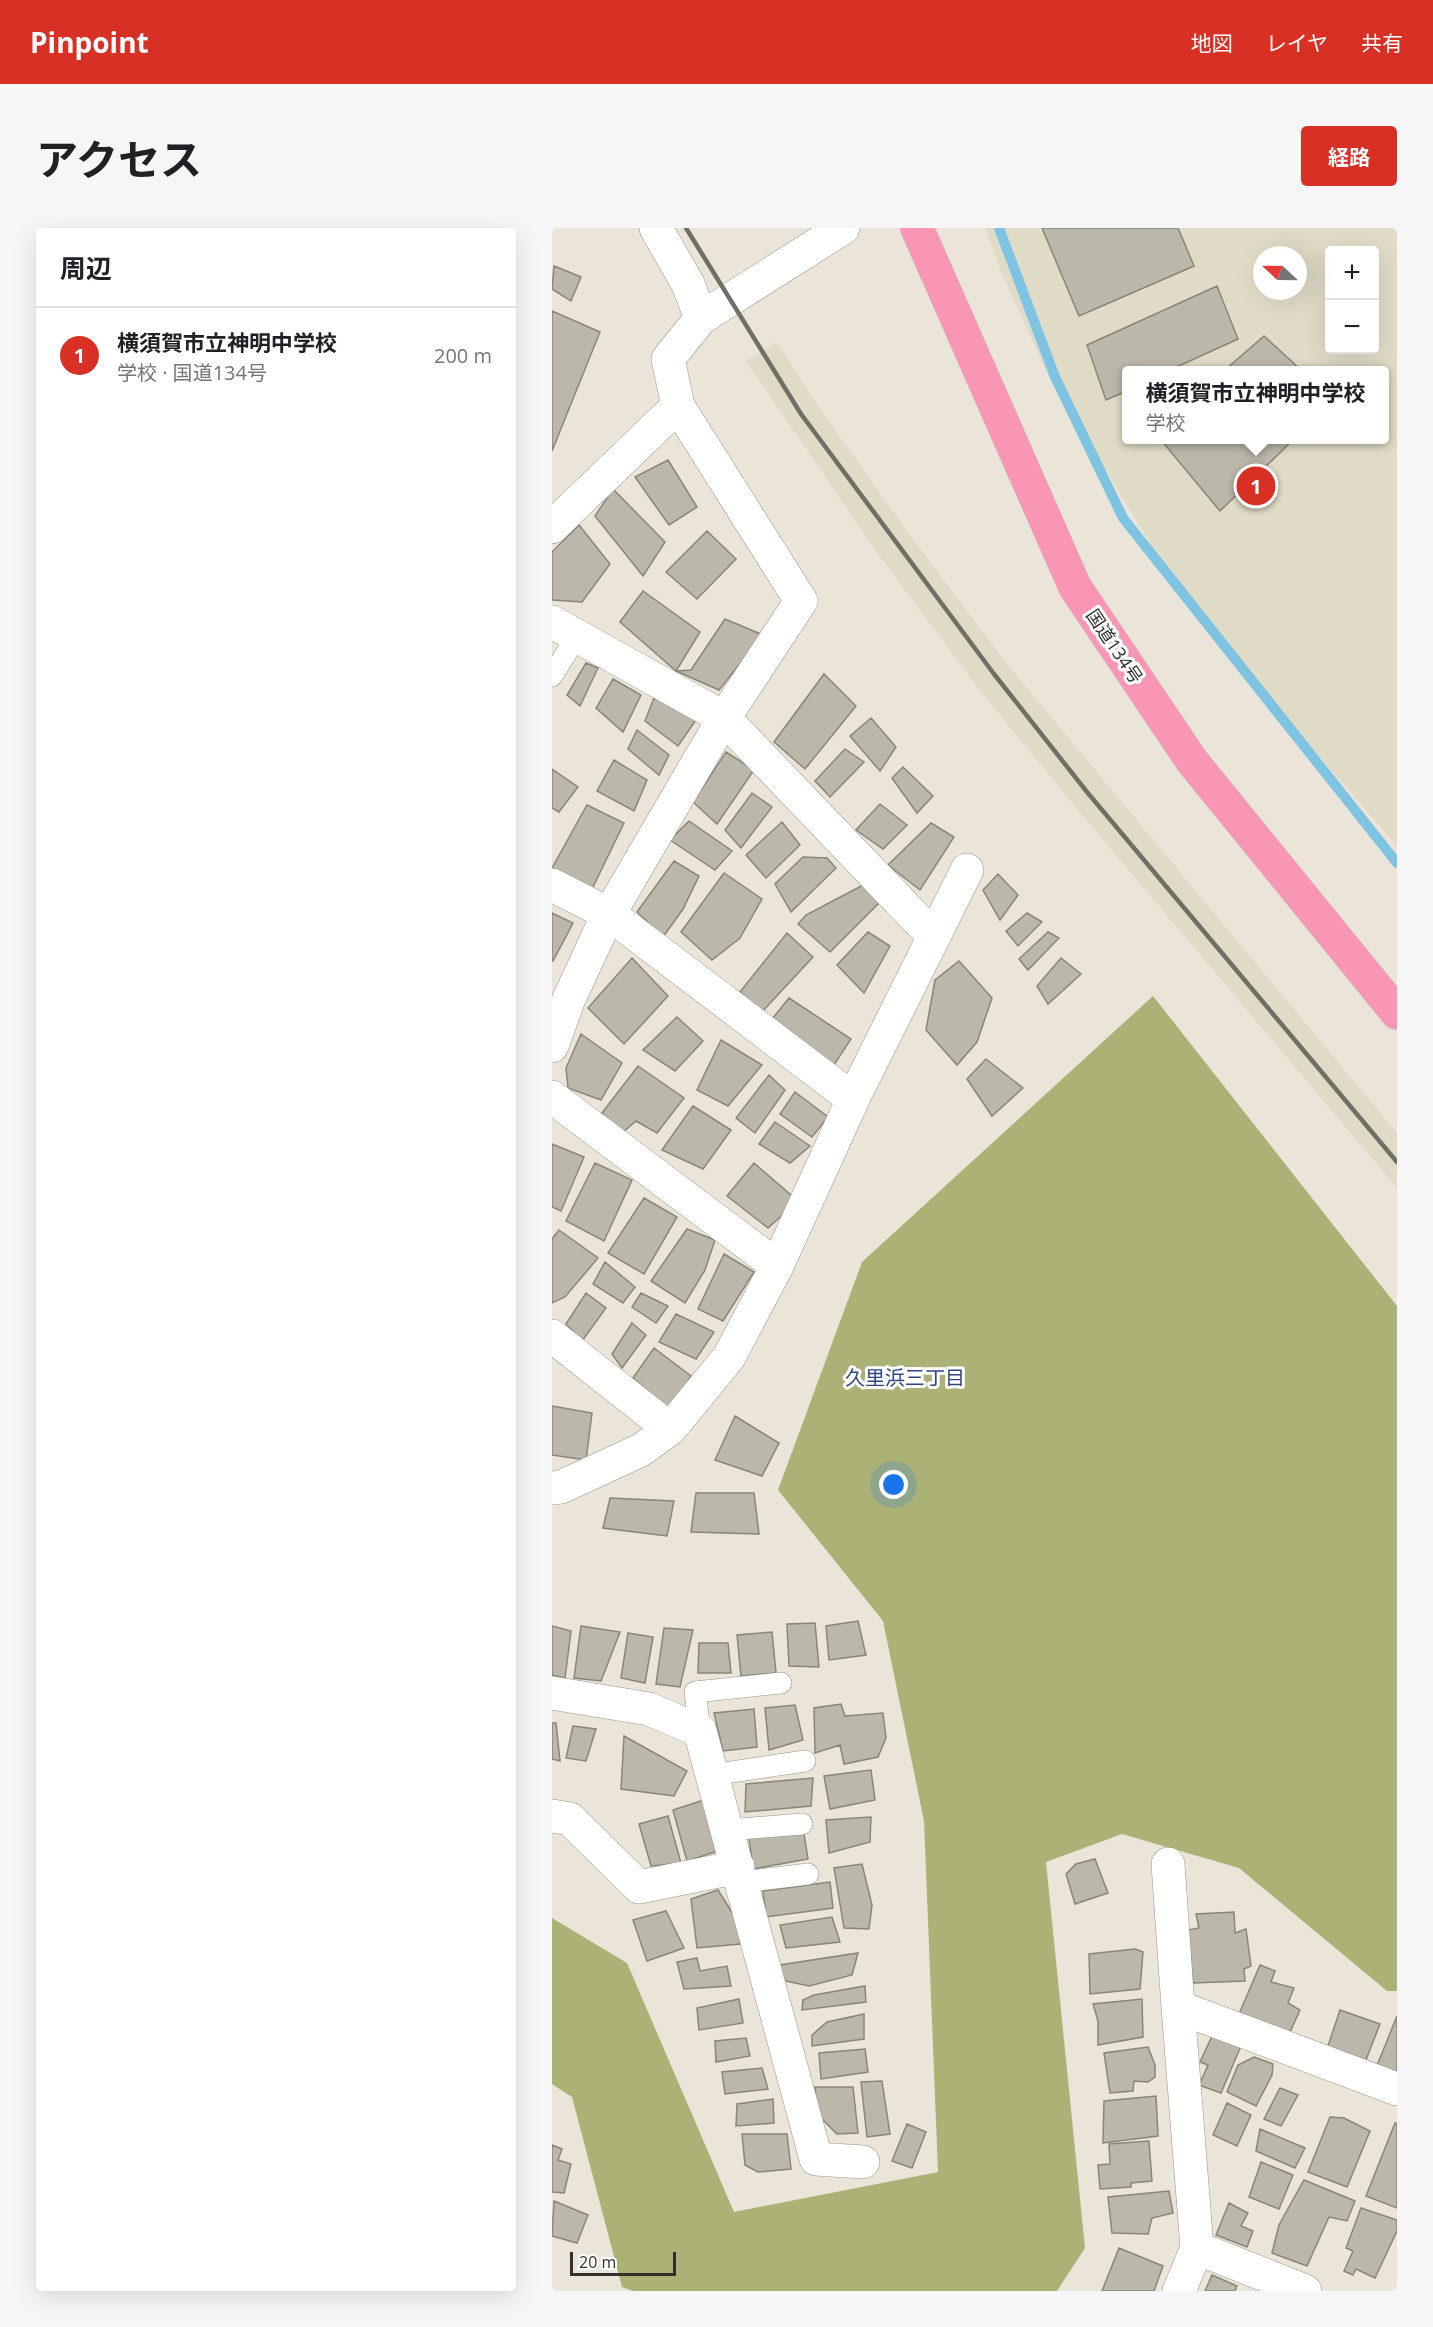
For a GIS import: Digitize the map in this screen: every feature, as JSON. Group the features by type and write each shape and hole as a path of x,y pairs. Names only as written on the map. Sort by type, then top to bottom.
{"highway":[{"name":"国道134号","path":"917,228 1075,587 1192,761 1397,1013"}],"street":[{"path":"656,228 688,284 701,318"},
{"path":"552,1046 560,1003 609,914 724,718 801,601 678,406 668,359 701,318 843,228"},
{"path":"552,526 678,406"},
{"path":"564,629 724,718 933,936"},
{"path":"552,1488 561,1487 641,1450 670,1429 729,1357 777,1266 853,1099 967,870"},
{"path":"552,885 609,914 853,1099"},
{"path":"552,1097 777,1266"},
{"path":"552,1336 670,1429"},
{"path":"552,1693 649,1709 700,1731 816,2159 863,2162"},
{"path":"552,1816 570,1819 639,1887 740,1874"},
{"path":"1168,1864 1197,2248 1179,2291"},
{"path":"1178,2007 1397,2090"},
{"path":"1197,2248 1295,2289"}],"lane":[{"path":"552,676 564,629"},
{"path":"700,1731 695,1692 781,1683"},
{"path":"712,1775 805,1761"},
{"path":"728,1830 802,1824"},
{"path":"740,1874 808,1874"}],"shaded area":[{"path":"985,228 1397,228 1397,846 1186,603 1045,369 1001,272"},
{"path":"777,342 819,407 907,531 1007,664 1397,1133 1397,1188 977,687 876,551 746,361"}],"green space":[{"path":"1153,996 1397,1306 1397,1991 1387,1991 1239,1868 1122,1834 1046,1862 1085,2248 1057,2291 633,2291 622,2287 572,2097 552,2084 552,1918 627,1963 734,2212 938,2172 924,1821 883,1621 778,1490 862,1262"}],"building":[{"path":"1042,228 1178,228 1194,266 1079,316"},
{"path":"554,266 581,277 571,301 552,289"},
{"path":"1217,286 1238,339 1179,366 1122,366 1122,393 1106,400 1087,345"},
{"path":"552,311 600,332 552,451"},
{"path":"1264,336 1297,366 1230,366"},
{"path":"1164,444 1289,444 1220,511"},
{"path":"668,460 697,507 669,525 635,477"},
{"path":"613,489 665,542 643,576 595,516"},
{"path":"579,525 610,564 582,602 552,600 552,552"},
{"path":"707,531 736,559 697,599 666,572"},
{"path":"643,591 700,632 676,671 620,622"},
{"path":"725,619 763,635 719,690 676,671 691,670"},
{"path":"586,663 598,668 580,706 567,695"},
{"path":"824,674 856,706 805,769 774,742"},
{"path":"613,679 641,695 623,732 596,708"},
{"path":"654,698 698,717 678,746 645,721"},
{"path":"871,718 896,747 880,771 850,736"},
{"path":"637,730 669,755 659,775 628,749"},
{"path":"845,749 864,762 830,797 815,781"},
{"path":"726,752 754,770 717,824 693,802"},
{"path":"614,760 647,780 634,811 597,791"},
{"path":"903,767 933,796 917,813 892,778"},
{"path":"552,769 578,787 559,812 552,808"},
{"path":"752,793 772,807 741,848 725,830"},
{"path":"880,804 907,825 883,849 856,830"},
{"path":"587,805 624,823 592,889 552,868"},
{"path":"689,821 732,851 715,870 670,840"},
{"path":"782,822 800,845 766,878 746,855"},
{"path":"931,823 954,837 920,890 888,865"},
{"path":"803,857 827,858 836,868 791,912 775,884"},
{"path":"674,861 699,876 683,909 663,937 637,912"},
{"path":"724,873 762,899 740,938 712,960 681,932"},
{"path":"998,874 1018,895 1000,920 983,890"},
{"path":"865,884 881,901 830,952 798,924 806,915"},
{"path":"552,913 573,923 553,961 552,960"},
{"path":"1027,913 1042,922 1018,946 1006,931"},
{"path":"868,932 890,946 864,993 837,965"},
{"path":"1048,932 1059,938 1028,970 1019,959"},
{"path":"787,933 813,957 761,1013 740,992"},
{"path":"632,958 668,996 624,1044 588,1008"},
{"path":"1061,958 1081,974 1048,1004 1037,986"},
{"path":"959,961 992,998 977,1042 957,1065 926,1030 935,980"},
{"path":"789,998 851,1039 832,1068 772,1019"},
{"path":"677,1017 703,1041 675,1071 643,1050"},
{"path":"581,1034 622,1063 601,1100 568,1088 566,1068"},
{"path":"721,1040 762,1065 728,1106 697,1090"},
{"path":"986,1059 1023,1088 992,1116 967,1079"},
{"path":"638,1066 684,1098 657,1133 636,1121 621,1134 602,1113"},
{"path":"769,1075 785,1090 755,1133 736,1118"},
{"path":"795,1092 828,1117 812,1137 780,1114"},
{"path":"693,1106 731,1130 703,1169 662,1150"},
{"path":"775,1122 810,1146 790,1163 759,1144"},
{"path":"552,1144 584,1157 561,1211 552,1207"},
{"path":"595,1163 632,1180 604,1241 566,1221"},
{"path":"754,1163 798,1201 768,1228 727,1196"},
{"path":"644,1198 677,1217 644,1274 608,1253"},
{"path":"687,1229 715,1240 705,1270 685,1303 651,1281"},
{"path":"559,1230 598,1258 565,1297 552,1303 552,1239"},
{"path":"724,1254 754,1272 723,1321 698,1309"},
{"path":"605,1262 635,1287 623,1303 593,1284"},
{"path":"586,1293 606,1308 582,1341 566,1324"},
{"path":"641,1293 668,1306 656,1323 632,1307"},
{"path":"676,1314 714,1332 696,1359 659,1342"},
{"path":"632,1323 646,1335 622,1368 612,1354"},
{"path":"654,1348 691,1376 671,1411 633,1378"},
{"path":"552,1406 592,1413 586,1460 552,1455"},
{"path":"735,1416 779,1443 762,1476 715,1460"},
{"path":"696,1493 754,1493 759,1534 691,1532"},
{"path":"610,1498 674,1501 667,1536 603,1528"},
{"path":"858,1621 866,1655 829,1660 826,1626"},
{"path":"815,1623 819,1667 789,1666 787,1624"},
{"path":"552,1626 571,1631 565,1678 552,1675"},
{"path":"581,1626 620,1632 601,1681 574,1678"},
{"path":"664,1628 693,1630 680,1687 656,1684"},
{"path":"772,1632 776,1673 741,1676 737,1635"},
{"path":"628,1633 653,1637 645,1683 621,1678"},
{"path":"699,1643 728,1643 731,1673 698,1673"},
{"path":"841,1704 845,1716 883,1713 886,1738 878,1757 844,1764 840,1745 815,1753 814,1708"},
{"path":"795,1705 803,1740 769,1750 765,1708"},
{"path":"754,1709 757,1747 723,1751 714,1713"},
{"path":"552,1723 556,1723 560,1761 552,1759"},
{"path":"573,1726 596,1729 586,1761 566,1758"},
{"path":"624,1736 687,1771 674,1796 621,1789"},
{"path":"871,1770 875,1800 830,1809 824,1776"},
{"path":"813,1778 811,1806 745,1812 746,1784"},
{"path":"704,1800 718,1851 687,1861 673,1810"},
{"path":"668,1816 681,1863 651,1866 639,1824"},
{"path":"871,1817 870,1842 829,1853 826,1820"},
{"path":"804,1834 808,1859 753,1869 749,1838"},
{"path":"1095,1859 1108,1893 1075,1904 1066,1874 1076,1864"},
{"path":"862,1864 872,1905 869,1929 844,1928 834,1868"},
{"path":"830,1882 833,1908 766,1917 763,1891"},
{"path":"718,1890 740,1925 740,1944 697,1948 691,1899"},
{"path":"666,1911 684,1948 647,1961 633,1920"},
{"path":"1234,1912 1235,1933 1246,1929 1251,1966 1244,1969 1245,1981 1193,1983 1188,1930 1199,1928 1196,1914"},
{"path":"832,1917 840,1942 786,1948 780,1925"},
{"path":"1135,1949 1143,1952 1140,1989 1090,1994 1089,1954"},
{"path":"858,1953 852,1975 809,1986 781,1980 780,1965"},
{"path":"697,1958 700,1971 727,1966 731,1986 684,1989 677,1962"},
{"path":"1260,1965 1275,1971 1271,1982 1294,1988 1288,2003 1300,2010 1290,2032 1239,2014"},
{"path":"865,1986 866,2002 802,2010 803,2000 814,1995"},
{"path":"739,1999 743,2023 699,2030 697,2008"},
{"path":"1142,1999 1143,2037 1098,2045 1098,2021 1093,2004"},
{"path":"1340,2010 1380,2024 1364,2065 1326,2052"},
{"path":"864,2014 864,2039 812,2046 812,2035 827,2022"},
{"path":"1397,2016 1397,2077 1376,2068"},
{"path":"1213,2034 1241,2046 1221,2093 1199,2085 1208,2065 1200,2062"},
{"path":"746,2038 750,2056 716,2062 715,2041"},
{"path":"1148,2047 1155,2065 1155,2077 1148,2082 1134,2081 1133,2091 1110,2093 1104,2053"},
{"path":"865,2049 868,2072 821,2079 819,2053"},
{"path":"1254,2057 1273,2064 1272,2075 1256,2106 1227,2092 1238,2065"},
{"path":"762,2068 768,2089 725,2094 722,2072"},
{"path":"882,2081 890,2134 867,2137 861,2082"},
{"path":"815,2087 853,2087 858,2133 837,2134 817,2114"},
{"path":"1280,2088 1298,2095 1281,2126 1264,2119"},
{"path":"1156,2096 1158,2136 1103,2143 1104,2101"},
{"path":"773,2099 774,2123 736,2126 737,2104"},
{"path":"1227,2103 1251,2115 1237,2146 1213,2135"},
{"path":"1330,2117 1344,2118 1370,2131 1347,2187 1308,2172"},
{"path":"1395,2123 1397,2123 1397,2208 1366,2196"},
{"path":"907,2124 926,2132 912,2168 892,2161"},
{"path":"1260,2129 1305,2148 1295,2168 1256,2151"},
{"path":"742,2134 787,2134 791,2169 758,2172 745,2165"},
{"path":"1149,2141 1152,2181 1131,2183 1131,2187 1100,2189 1098,2165 1110,2164 1109,2144"},
{"path":"552,2145 562,2149 558,2160 571,2164 564,2193 552,2192"},
{"path":"1261,2162 1293,2175 1279,2209 1249,2197"},
{"path":"1304,2180 1355,2201 1347,2221 1329,2217 1307,2266 1272,2253 1279,2225"},
{"path":"1169,2191 1173,2213 1152,2218 1148,2234 1112,2233 1108,2197"},
{"path":"554,2201 588,2215 577,2243 552,2236"},
{"path":"1229,2203 1248,2213 1241,2226 1253,2231 1247,2247 1216,2235"},
{"path":"1361,2208 1397,2220 1397,2231 1375,2278 1356,2269 1353,2275 1344,2271 1353,2251 1346,2248"},
{"path":"1119,2248 1163,2266 1154,2291 1102,2291"},
{"path":"1212,2275 1237,2286 1235,2291 1205,2291"}],"waterway":[{"path":"999,228 1055,377 1123,518 1397,863"}],"railway":[{"path":"686,228 801,414 994,674 1087,792 1397,1162"}],"place":[{"name":"横須賀市立神明中学校","path":"1256,486"}],"district":[{"name":"久里浜三丁目","path":"905,1377"}]}
